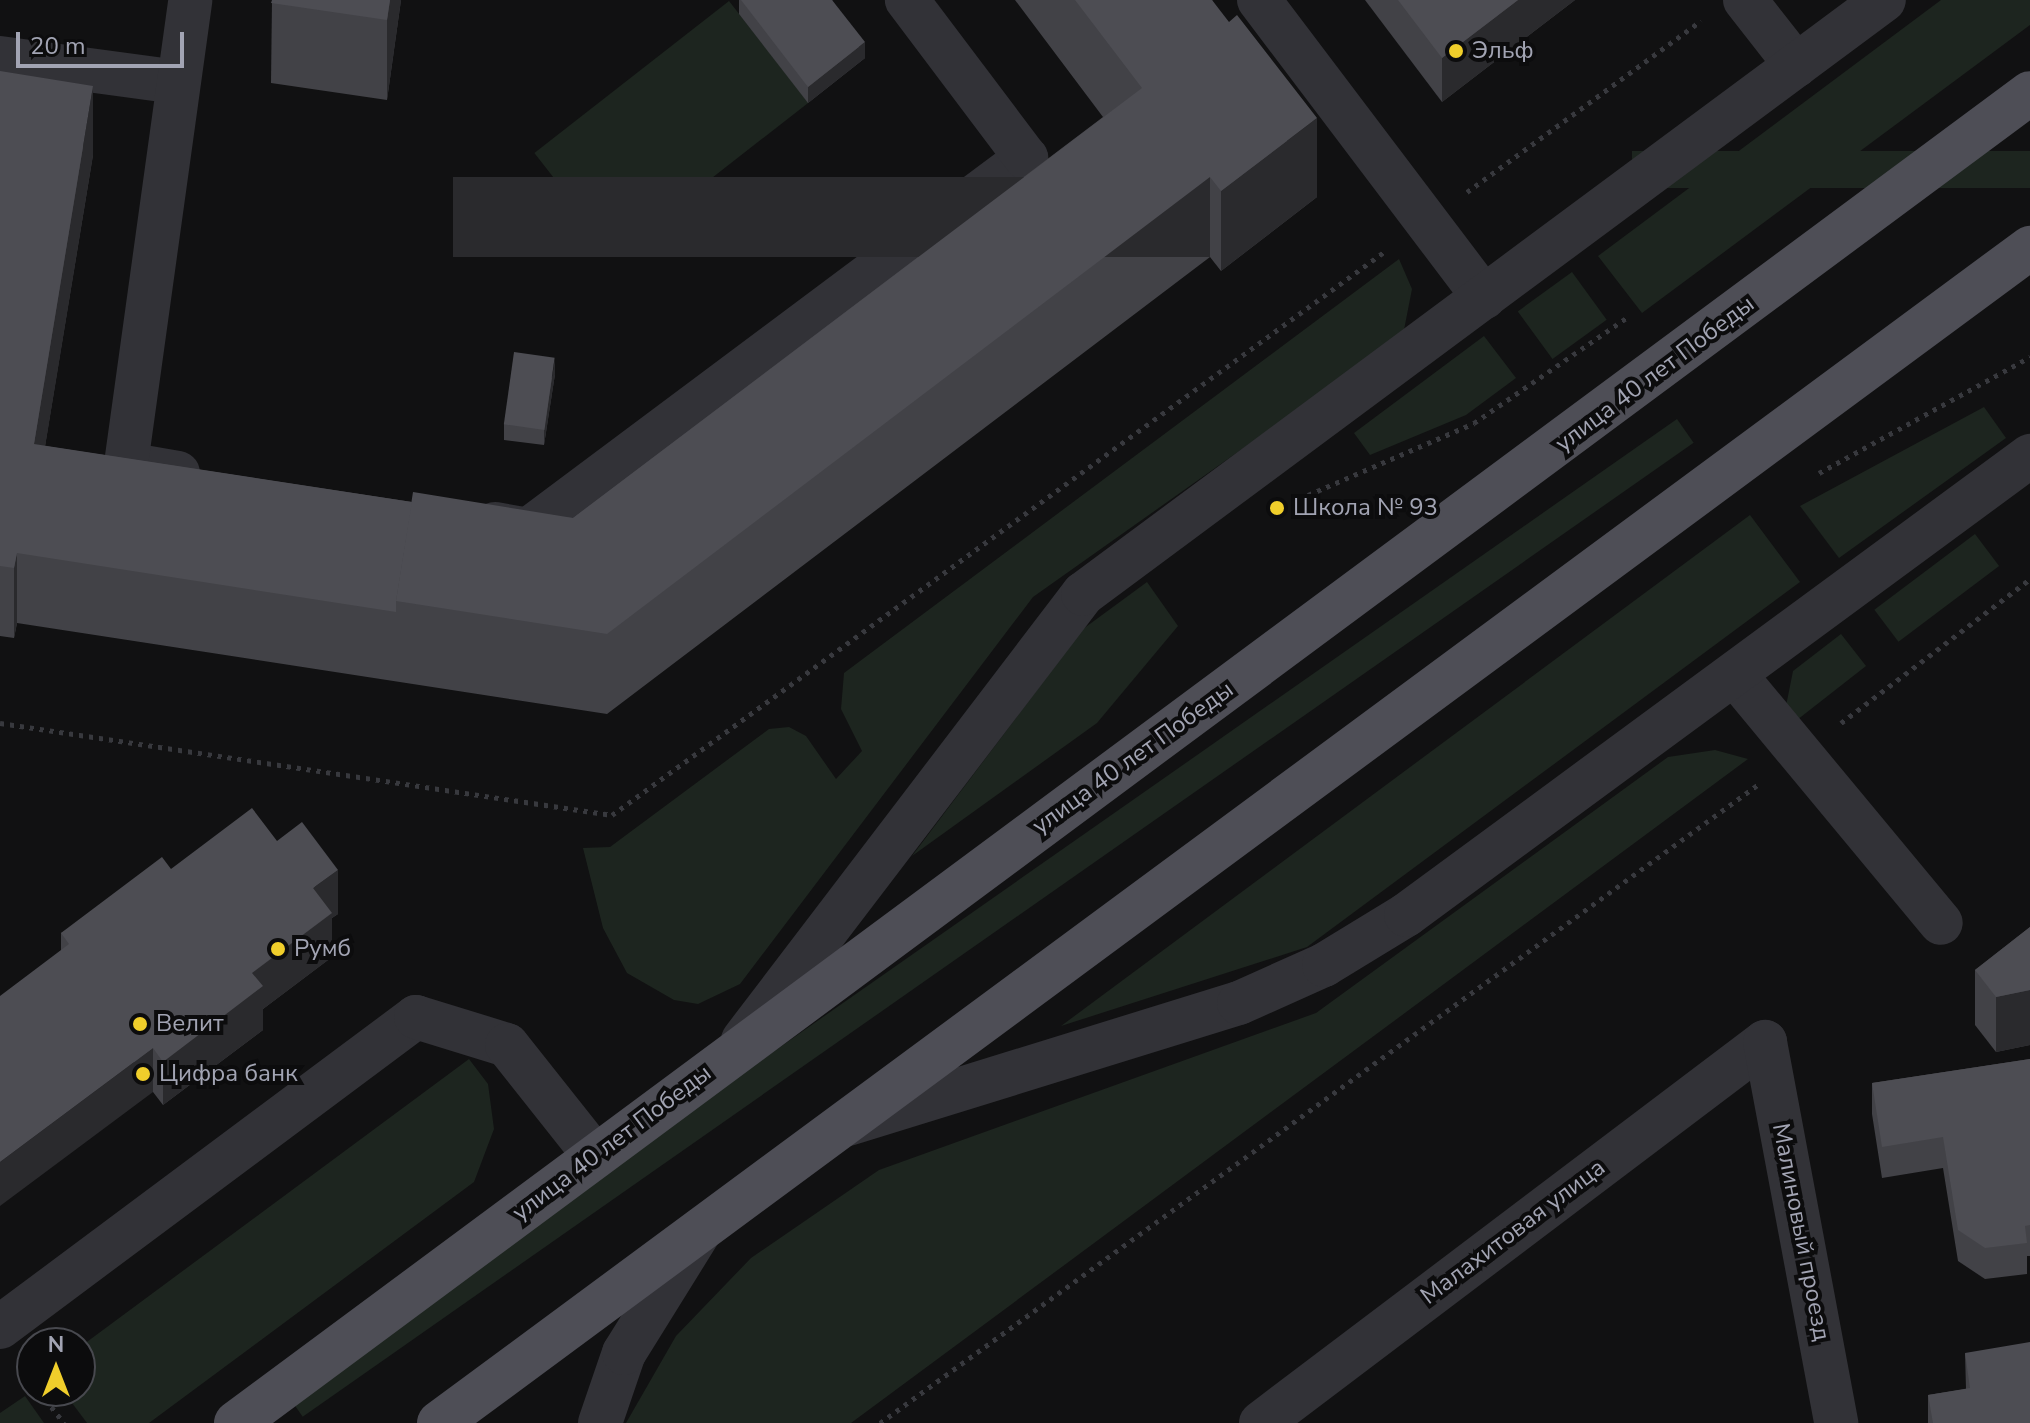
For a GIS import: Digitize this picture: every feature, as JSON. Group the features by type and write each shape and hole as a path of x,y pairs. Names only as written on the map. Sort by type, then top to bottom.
{"main road":[{"name":"улица 40 лет Победы","path":"236,1423 2030,93"},
{"path":"439,1423 2030,248"}],"street":[{"path":"190,0 126,464 219,479"},
{"path":"451,517 528,530 1026,158 907,0"},
{"path":"1259,0 1484,297"},
{"path":"733,1054 1083,594 1884,0"},
{"path":"1730,5 1796,65"},
{"path":"0,58 178,82"},
{"path":"838,1127 1239,1003 1324,965 1406,915 2030,456"},
{"path":"1735,675 1941,923"},
{"path":"0,1327 416,1017 507,1045 595,1156"},
{"name":"Малахитовая улица","path":"1261,1423 1765,1042"},
{"name":"Малиновый проезд","path":"1765,1042 1836,1423"},
{"path":"600,1423 624,1353 704,1225"}],"path":[{"path":"0,723 612,815 1426,222 1730,5"},
{"path":"1291,502 1474,423 1626,318"},
{"path":"1810,477 2030,357"},
{"path":"880,1423 1800,754 2030,579"},
{"path":"52,1407 64,1423"}],"shaded area":[{"path":"1941,0 2030,0 2030,25 1642,313 1598,256"},
{"path":"729,1 808,103 614,255 534,153"},
{"path":"1632,151 2030,151 2030,188 1632,188"},
{"path":"1399,259 1412,289 1403,335 1033,597 740,984 698,1004 674,1000 627,973 603,928 583,848 610,847 769,729 789,727 806,736 836,779 862,751 841,709 844,673"},
{"path":"1572,272 1607,320 1552,359 1518,311"},
{"path":"1484,336 1516,378 1466,415 1370,455 1354,433"},
{"path":"1984,407 2006,438 1839,558 1800,506"},
{"path":"1677,419 1694,443 303,1417 286,1393"},
{"path":"1750,515 1800,582 1307,947 1061,1026"},
{"path":"1975,534 1999,566 1898,642 1874,610"},
{"path":"1147,582 1178,626 1097,723 912,856 1083,629"},
{"path":"1841,634 1866,666 1797,720 1786,706 1793,671"},
{"path":"1715,750 1748,759 851,1423 626,1423 676,1336 751,1258 879,1170 1316,1013 1668,757"},
{"path":"469,1059 488,1084 494,1129 474,1182 149,1423 87,1423 75,1407 96,1407 96,1335"},
{"path":"16,1402 16,1407 33,1407 44,1423 0,1423 0,1413"}],"building":[{"path":"272,0 390,0 387,20 271,3"},
{"path":"741,0 832,0 865,42 808,87"},
{"path":"1075,0 1212,0 1229,22 1237,15 1317,118 1221,191 1210,177 607,634 396,601 413,492 573,518 1142,88"},
{"path":"1398,0 1518,0 1442,58"},
{"path":"0,71 93,86 34,444 412,502 396,612 17,553 14,568 0,566"},
{"path":"514,352 555,358 544,430 504,424"},
{"name":"Велит","path":"252,808 277,841 302,822 338,870 313,888 332,913 252,973 263,986 163,1062 153,1048 0,1162 0,996 69,944 61,933 162,857 171,869"},
{"path":"2030,927 2030,990 1996,997 1975,970"},
{"path":"2030,1059 2030,1225 2025,1226 2027,1243 1985,1248 1958,1230 1943,1137 1882,1147 1872,1083"},
{"path":"2030,1342 2030,1423 1933,1423 1928,1395 1970,1388 1965,1353"}],"place":[{"name":"Эльф","path":"1456,51"},
{"name":"Школа № 93","path":"1277,508"},
{"name":"Румб","path":"278,949"},
{"name":"Велит","path":"140,1024"},
{"name":"Цифра банк","path":"143,1074"}]}
